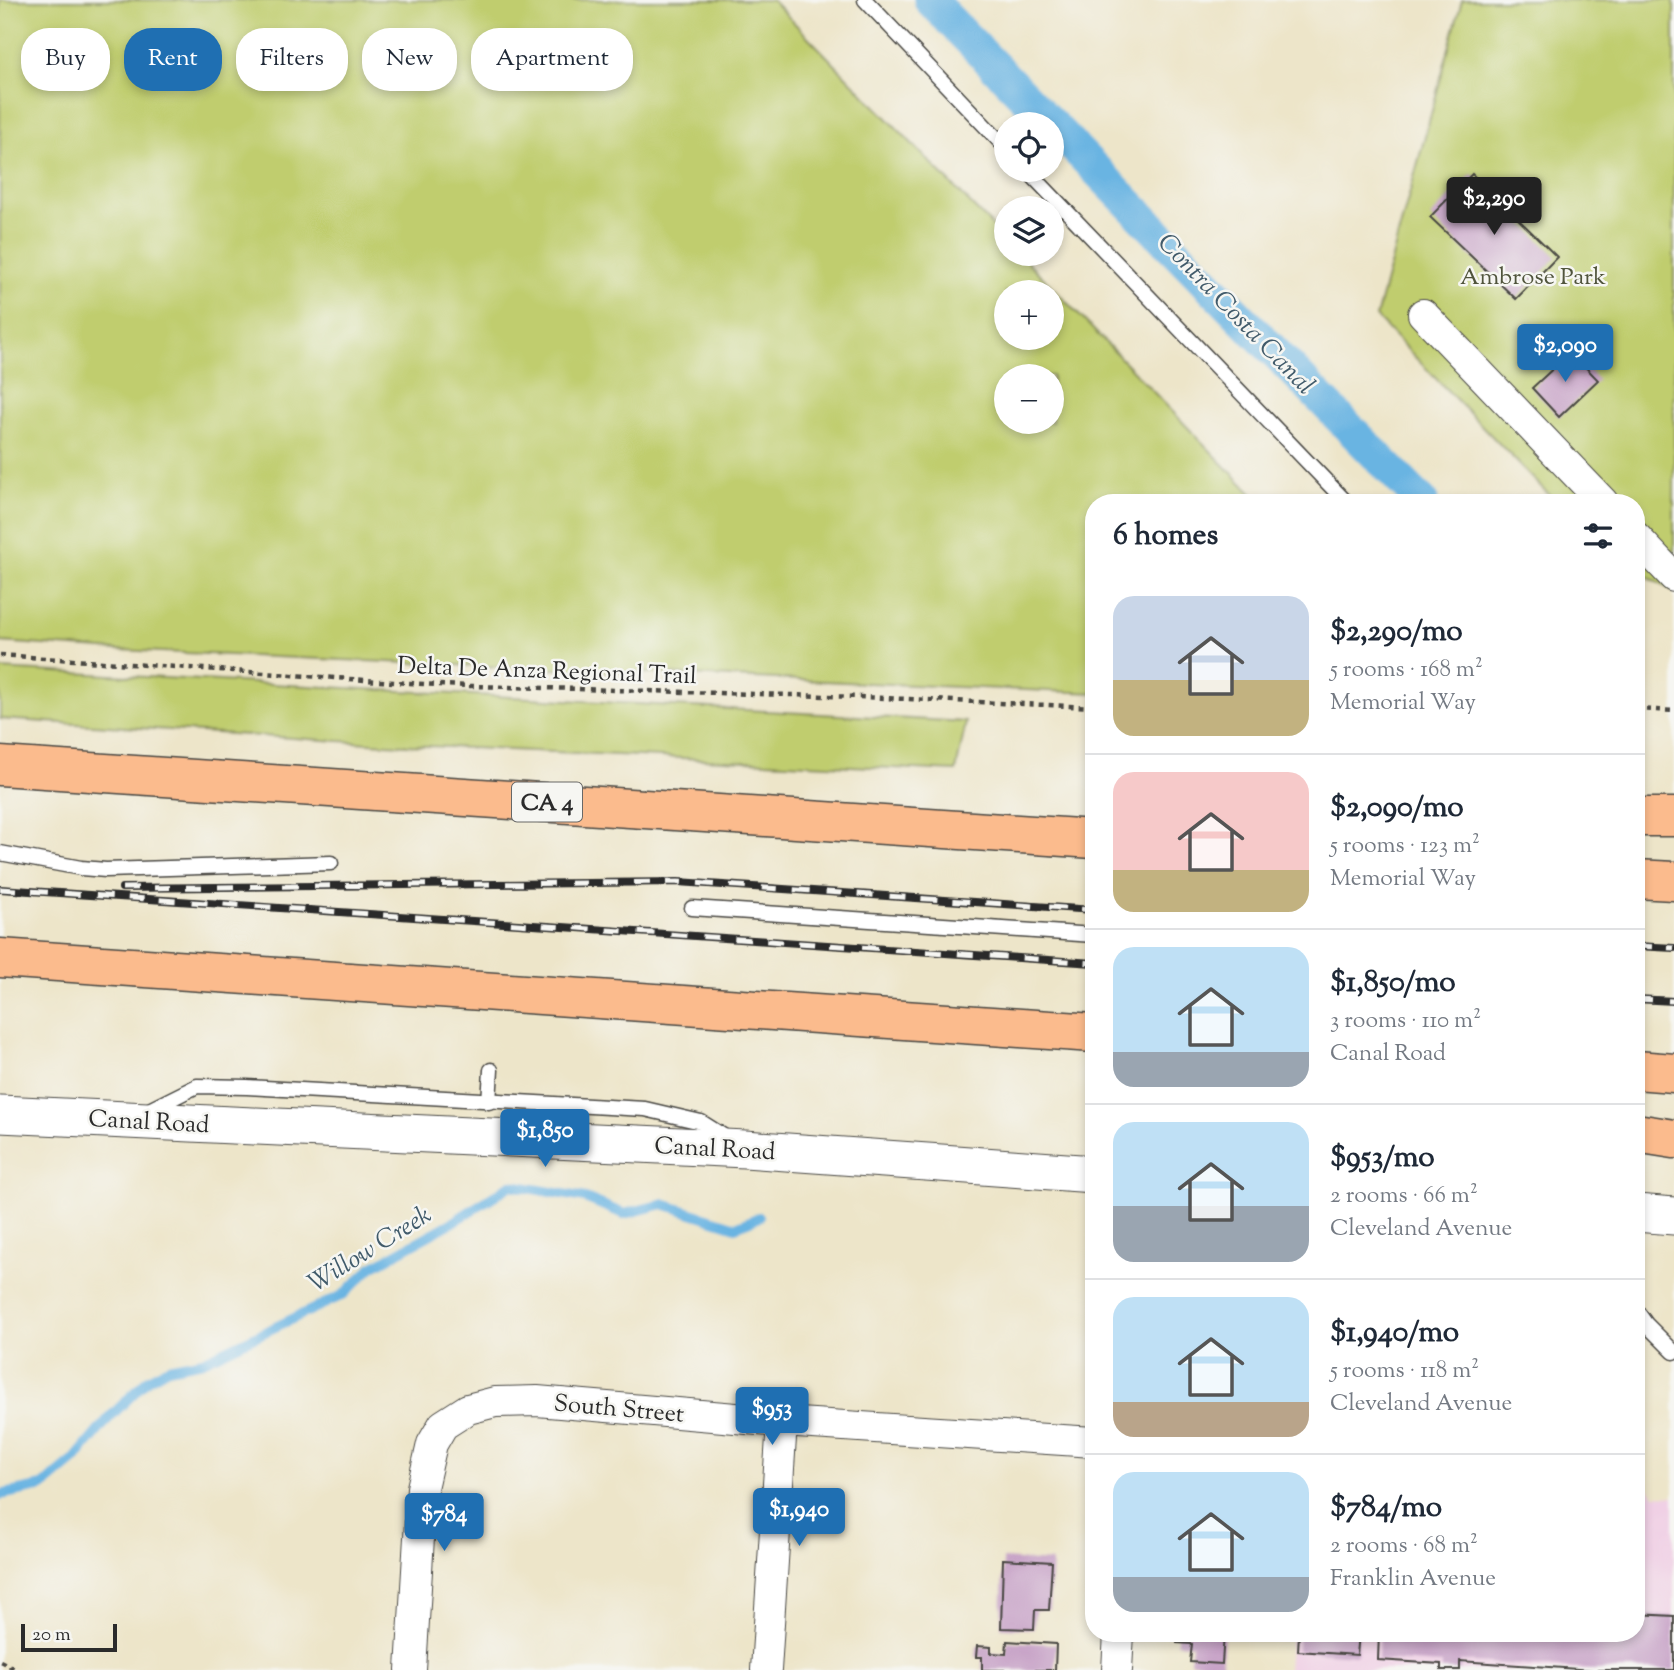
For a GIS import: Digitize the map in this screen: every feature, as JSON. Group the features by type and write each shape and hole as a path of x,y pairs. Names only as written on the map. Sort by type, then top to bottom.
{"highway":[{"name":"CA 4","path":"0,766 1085,838"},
{"path":"1645,817 1674,817"},
{"path":"913,826 1085,821"},
{"path":"1645,879 1674,881"},
{"path":"0,958 1085,1032"},
{"path":"1645,1071 1674,1073"},
{"path":"1645,1134 1674,1139"}],"street":[{"path":"1423,314 1595,494"},
{"path":"1645,546 1674,577"},
{"name":"Canal Road","path":"0,1114 745,1149 1085,1173"},
{"path":"1645,1214 1674,1216"},
{"name":"South Street","path":"411,1670 422,1488 432,1444 443,1425 468,1409 495,1402 537,1401 782,1422 1085,1441"},
{"path":"766,1670 782,1422"},
{"path":"1117,1670 1119,1642"}],"lane":[{"path":"865,0 994,135"},
{"path":"1039,182 1338,494"},
{"path":"0,853 81,869 106,870 331,863"},
{"path":"692,908 1085,934"},
{"path":"489,1102 491,1070"},
{"path":"129,1120 197,1086 645,1109 701,1122 745,1149"},
{"path":"1645,1323 1674,1352"}],"path":[{"name":"Delta De Anza Regional Trail","path":"0,655 438,685 860,697 1085,708"},
{"path":"1645,709 1674,711"},
{"path":"0,1661 18,1670"}],"shaded area":[{"path":"1645,1483 1655,1495 1674,1496 1674,1670 1288,1670 1290,1642 1645,1642"}],"green space":[{"path":"0,0 772,0 994,228 994,266 1032,266 1045,280 994,280 994,350 1064,350 1064,299 1252,494 1085,494 1085,693 117,650 0,642"},
{"name":"Ambrose Park","path":"1462,0 1674,0 1674,591 1645,576 1645,494 1548,494 1376,317"},
{"path":"0,669 966,722 956,771 385,744 0,719"}],"building":[{"path":"1472,174 1557,257 1516,299 1430,217"},
{"path":"1571,352 1598,380 1559,417 1532,388"},
{"path":"1003,1559 1052,1562 1049,1610 1035,1610 1034,1629 1001,1628"},
{"path":"1645,1614 1674,1616 1674,1670 1593,1670 1460,1661 1460,1670 1441,1670 1441,1664 1378,1660 1379,1642 1645,1642"},
{"path":"1007,1641 1056,1644 1055,1670 982,1670 982,1657 976,1657 977,1646 991,1647 991,1653 1006,1654"},
{"path":"1223,1642 1222,1664 1190,1662 1192,1644 1177,1643"},
{"path":"1298,1642 1358,1642 1357,1655 1298,1651"}],"waterway":[{"name":"Contra Costa Canal","path":"930,0 1039,112"},
{"name":"Contra Costa Canal","path":"1064,137 1414,494"},
{"name":"Willow Creek","path":"0,1495 43,1486 74,1460 109,1418 147,1380 168,1368 203,1361 343,1295 372,1267 453,1222 511,1185 585,1198 624,1214 663,1204 736,1227 759,1217"}],"railway":[{"path":"122,888 678,882 1085,909"},
{"path":"0,889 1085,962"},
{"path":"1645,946 1674,948"},
{"path":"1645,999 1674,1001"}]}
